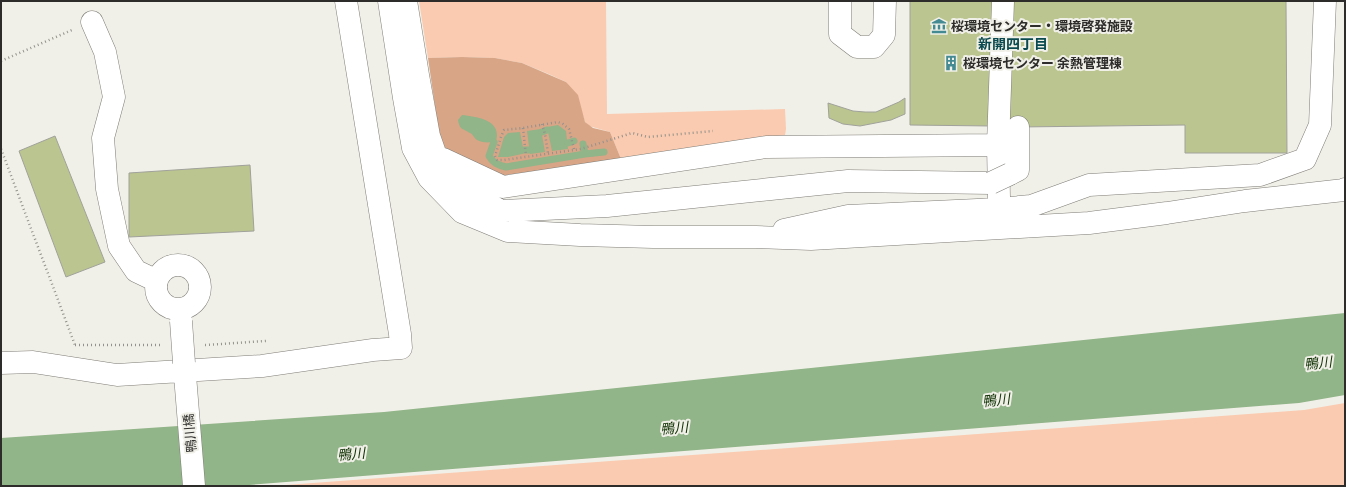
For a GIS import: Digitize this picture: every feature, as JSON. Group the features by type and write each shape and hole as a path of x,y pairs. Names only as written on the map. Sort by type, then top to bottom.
{"street":[{"path":"1,362 33,362 117,375 262,366 372,350 401,348 400,334 346,1"},
{"path":"389,1 413,148 429,178 462,212 508,231 653,237 756,237 810,239 1089,223 1345,189"},
{"path":"406,1 429,136 436,156 466,191 501,211 607,206 848,182 991,183 1018,170 1018,127"},
{"path":"840,1 840,34 857,47 874,47 884,35 885,1"},
{"path":"999,209 998,145 1003,1"},
{"path":"756,237 848,216 999,209 1031,206 1089,185 1260,175 1305,159 1320,125 1325,1"},
{"path":"92,22 105,52 114,97 104,138 107,189 118,246 136,271 157,281"},
{"path":"436,156 503,187 766,147 998,145"},
{"path":"178,264 185,265 191,268 200,281 201,288 199,296 181,315 174,308 167,306 162,301 156,288 157,281 165,269 178,264"},
{"name":"鴨川橋","path":"181,315 194,486"}],"path":[{"path":"1,61 92,22"},
{"path":"574,150 569,129 563,124 554,122 504,130 495,156 497,160 512,160 526,156 535,156 581,149 632,133 648,137 716,131"},
{"path":"542,124 545,134 547,154"},
{"path":"523,128 526,156"},
{"path":"1,148 75,345"}],"shaded area":[{"path":"419,1 606,1 607,114 785,109 785,135 621,159 610,132 589,126 585,122 581,110 566,82 522,63 495,58 428,58"},
{"path":"428,58 495,58 522,63 566,82 578,95 585,122 593,128 610,132 621,159 499,176 450,156 442,142 438,127"},
{"path":"1345,403 1345,486 272,486 1304,410"}],"water":[{"path":"462,115 475,117 492,124 497,134 496,141 479,141 462,129 458,120"},
{"path":"558,125 566,131 568,149 552,151 547,127"},
{"path":"541,129 545,152 530,154 527,131"},
{"path":"520,132 524,153 508,157 498,157 504,137 508,133"},
{"name":"鴨川","path":"1345,313 1345,395 1299,403 236,486 1,486 1,438 384,412"}],"building":[{"name":"桜環境センター 余熱管理棟","path":"910,1 995,1 991,126 910,125"},
{"path":"995,1 1286,1 1287,153 1185,153 1185,125 991,126"},
{"path":"905,98 905,114 891,120 860,126 843,124 829,118 828,103 853,111 876,112"},
{"path":"55,136 105,262 66,277 19,151"},
{"path":"250,165 254,231 129,237 129,173"}],"waterway":[{"path":"542,132 547,130"},
{"path":"568,143 574,141"},
{"path":"494,142 489,156 496,163 506,167 604,152"},
{"path":"583,144 585,154"},
{"path":"524,150 529,150"}],"place":[{"name":"桜環境センター・環境啓発施設","path":"939,26"},
{"name":"桜環境センター 余熱管理棟","path":"951,63"}],"district":[{"name":"新開四丁目","path":"1013,44"}]}
